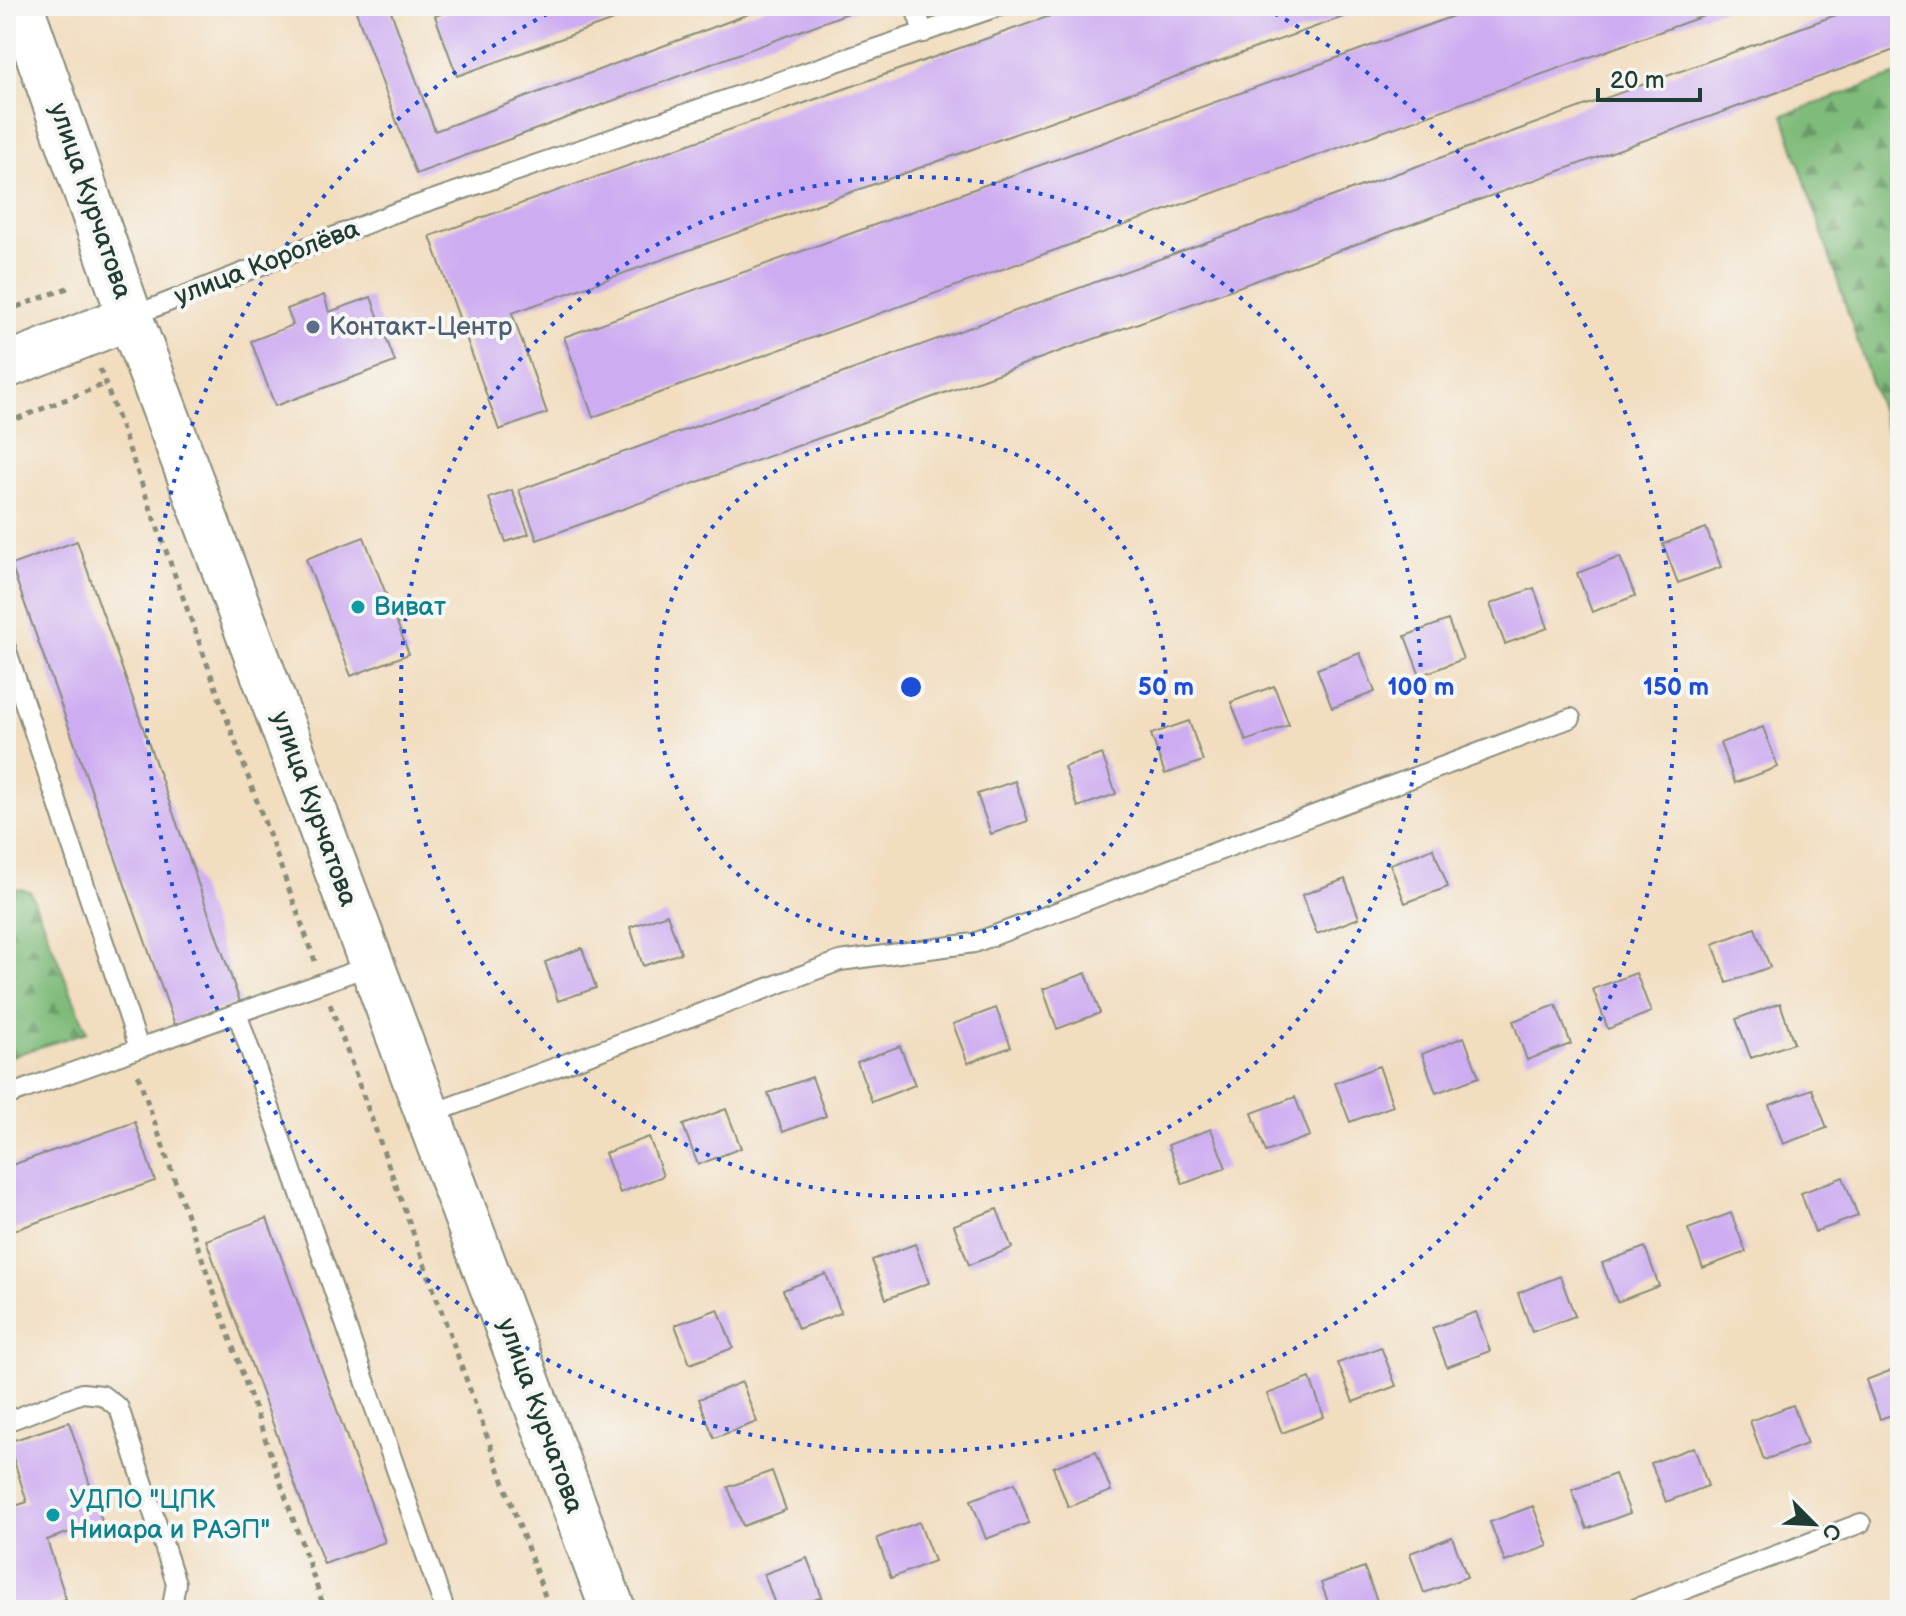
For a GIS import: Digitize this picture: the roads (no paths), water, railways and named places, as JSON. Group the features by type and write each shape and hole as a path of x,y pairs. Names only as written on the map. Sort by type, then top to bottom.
{"street":[{"name":"улица Курчатова","path":"21,6 130,317 613,1610"},
{"name":"улица Королёва","path":"6,366 130,317"}],"lane":[{"path":"914,6 924,33"},
{"name":"улица Королёва","path":"130,317 394,213 1000,6"},
{"path":"6,648 139,1048"},
{"path":"428,1115 840,961 974,943 1571,718"},
{"path":"6,1096 372,965"},
{"path":"237,1013 445,1610"},
{"path":"6,1422 82,1393 102,1395 119,1408 176,1583 172,1609"},
{"path":"1631,1610 1861,1523"}],"place":[{"name":"Контакт-Центр","path":"313,327"},
{"name":"Виват","path":"358,607"},
{"name":"УДПО \"ЦПК Нииара и РАЭП\"","path":"53,1515"}]}
